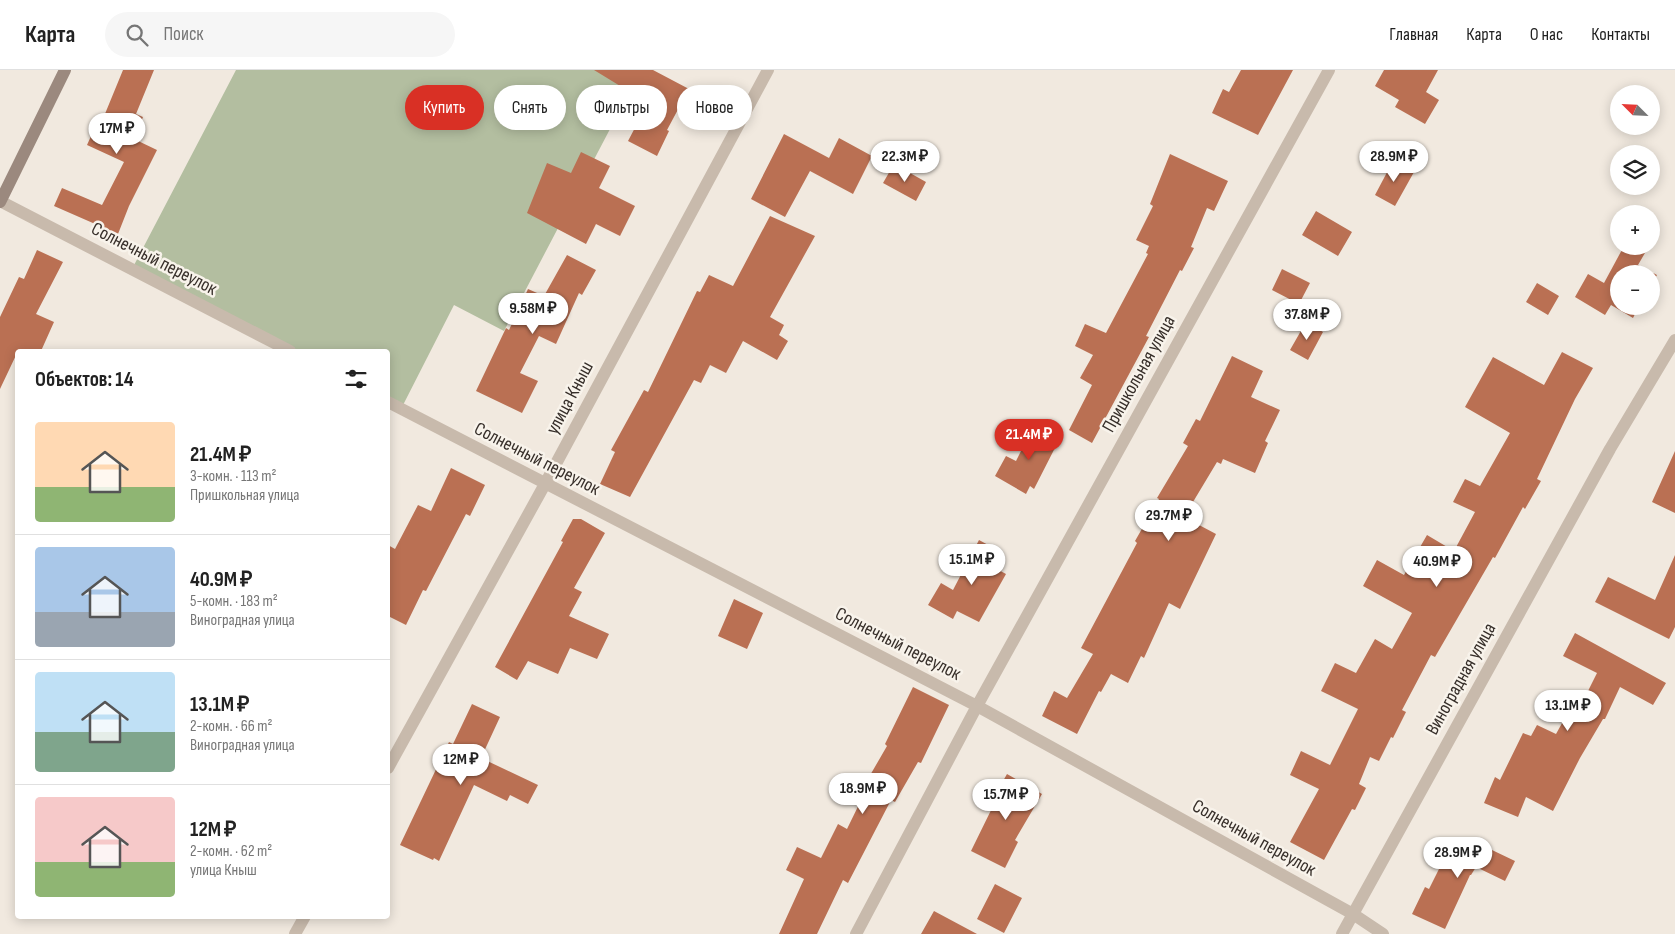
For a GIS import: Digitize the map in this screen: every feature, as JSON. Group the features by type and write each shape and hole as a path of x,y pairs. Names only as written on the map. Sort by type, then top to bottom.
{"street":[{"path":"0,202 65,70"},
{"name":"улица Кныш","path":"390,764 545,484 768,70"},
{"name":"Пришкольная улица","path":"856,934 976,706 1329,70"},
{"name":"Солнечный переулок","path":"0,202 286,349"},
{"name":"Виноградная улица","path":"1342,934 1610,449 1675,340"},
{"name":"Солнечный переулок","path":"390,403 976,706 1352,914 1383,934"},
{"path":"295,934 303,919"}],"green space":[{"path":"236,70 641,70 633,85 576,85 576,130 610,130 504,331 454,305 401,409 390,403 390,349 286,349 132,269"}],"building":[{"path":"123,70 154,70 136,114 143,117 134,139 157,150 129,206 118,234 54,206 62,188 102,205 124,162 87,145 96,125 100,126"},
{"path":"594,70 653,70 681,85 677,85 677,111 667,130 667,85 619,85"},
{"path":"1241,70 1293,70 1258,135 1212,113 1223,89 1229,92"},
{"path":"1384,70 1438,70 1426,92 1439,100 1425,124 1395,107 1399,100 1375,86"},
{"path":"634,130 669,131 657,156 628,141"},
{"path":"784,134 829,158 839,138 872,156 853,194 810,171 785,217 751,199"},
{"path":"581,152 610,166 599,188 635,206 620,236 596,224 586,244 527,213 547,163 571,173"},
{"path":"1170,154 1228,181 1214,211 1207,208 1191,247 1194,248 1182,271 1180,270 1146,336 1149,337 1092,443 1069,430 1092,385 1080,378 1093,355 1075,346 1085,324 1106,333 1148,254 1146,253 1149,246 1136,240 1153,206 1150,204"},
{"path":"1393,161 1414,172 1395,206 1375,195"},
{"path":"894,164 926,182 916,201 883,183"},
{"path":"1316,211 1352,232 1338,256 1302,235"},
{"path":"770,216 815,236 770,317 784,325 779,335 788,341 777,360 743,341 726,373 710,365 701,383 694,380 630,497 600,484 615,452 611,450 644,390 648,392 697,291 700,292 709,275 733,286"},
{"path":"37,250 63,262 36,314 54,322 42,349 15,349 15,357 0,389 0,317 19,277 24,279"},
{"path":"567,255 596,270 582,295 579,293 556,344 539,336 520,373 538,381 522,413 476,391 506,328 509,330 528,289 544,296"},
{"path":"1619,255 1644,255 1638,265 1614,265"},
{"path":"1282,269 1310,283 1299,304 1272,290"},
{"path":"1610,272 1610,307 1605,315 1575,297 1588,274 1604,283"},
{"path":"1537,283 1559,296 1548,315 1526,302"},
{"path":"1306,322 1323,332 1308,360 1290,350"},
{"path":"1562,352 1593,368 1575,399 1537,479 1541,481 1525,509 1523,507 1495,558 1493,557 1435,657 1431,655 1402,710 1406,712 1379,761 1370,757 1359,784 1366,788 1355,810 1352,809 1324,860 1290,842 1319,789 1290,775 1301,751 1330,765 1358,709 1321,691 1335,663 1356,673 1375,639 1392,649 1412,613 1363,586 1377,560 1404,575 1427,535 1454,551 1475,512 1453,502 1465,479 1480,486 1510,433 1465,407 1493,357 1544,385"},
{"path":"1232,356 1263,371 1251,397 1280,410 1265,441 1268,443 1255,473 1223,459 1221,464 1217,462 1184,517 1216,534 1180,609 1169,603 1144,658 1141,656 1128,683 1111,674 1101,692 1099,691 1077,734 1042,716 1054,691 1067,698 1093,654 1081,648 1137,543 1135,541 1159,499 1157,498 1188,446 1183,443 1196,419 1200,421"},
{"path":"1034,425 1060,438 1034,489 1030,486 1026,494 995,476 1006,456 1016,461"},
{"path":"1675,451 1675,513 1652,502"},
{"path":"451,468 485,485 470,516 466,514 426,591 423,590 406,625 390,617 390,546 395,549 418,505 431,511"},
{"path":"573,519 581,519 605,533 574,588 582,592 569,616 609,634 597,659 570,648 558,674 528,661 517,680 495,667 563,542 561,541"},
{"path":"979,540 1003,553 995,568 1006,574 979,622 957,611 953,619 928,605 941,583 953,590"},
{"path":"1675,555 1675,627 1669,639 1595,602 1608,577 1655,600"},
{"path":"734,599 763,613 747,649 718,636"},
{"path":"1575,633 1666,683 1653,705 1620,687 1605,719 1603,719 1580,758 1553,811 1526,797 1518,817 1484,803 1495,777 1500,780 1523,733 1531,736 1537,725 1556,734 1571,707 1578,711 1597,673 1563,656"},
{"path":"913,687 949,705 921,763 918,762 895,802 891,800 848,883 843,880 817,934 779,934 804,879 786,870 797,847 821,858 838,824 847,829 868,786 865,784 887,746 885,744"},
{"path":"472,704 500,717 481,758 538,785 528,804 510,795 507,801 474,785 439,861 434,858 433,860 400,845 449,742 453,744"},
{"path":"1007,774 1042,794 1015,840 1018,842 1005,868 971,851 997,798 994,797"},
{"path":"1455,837 1470,844 1471,840 1515,861 1505,881 1476,867 1470,875 1445,929 1412,914 1425,887 1429,889"},
{"path":"995,884 1022,898 1004,933 977,919"},
{"path":"934,911 977,934 921,934"}]}
